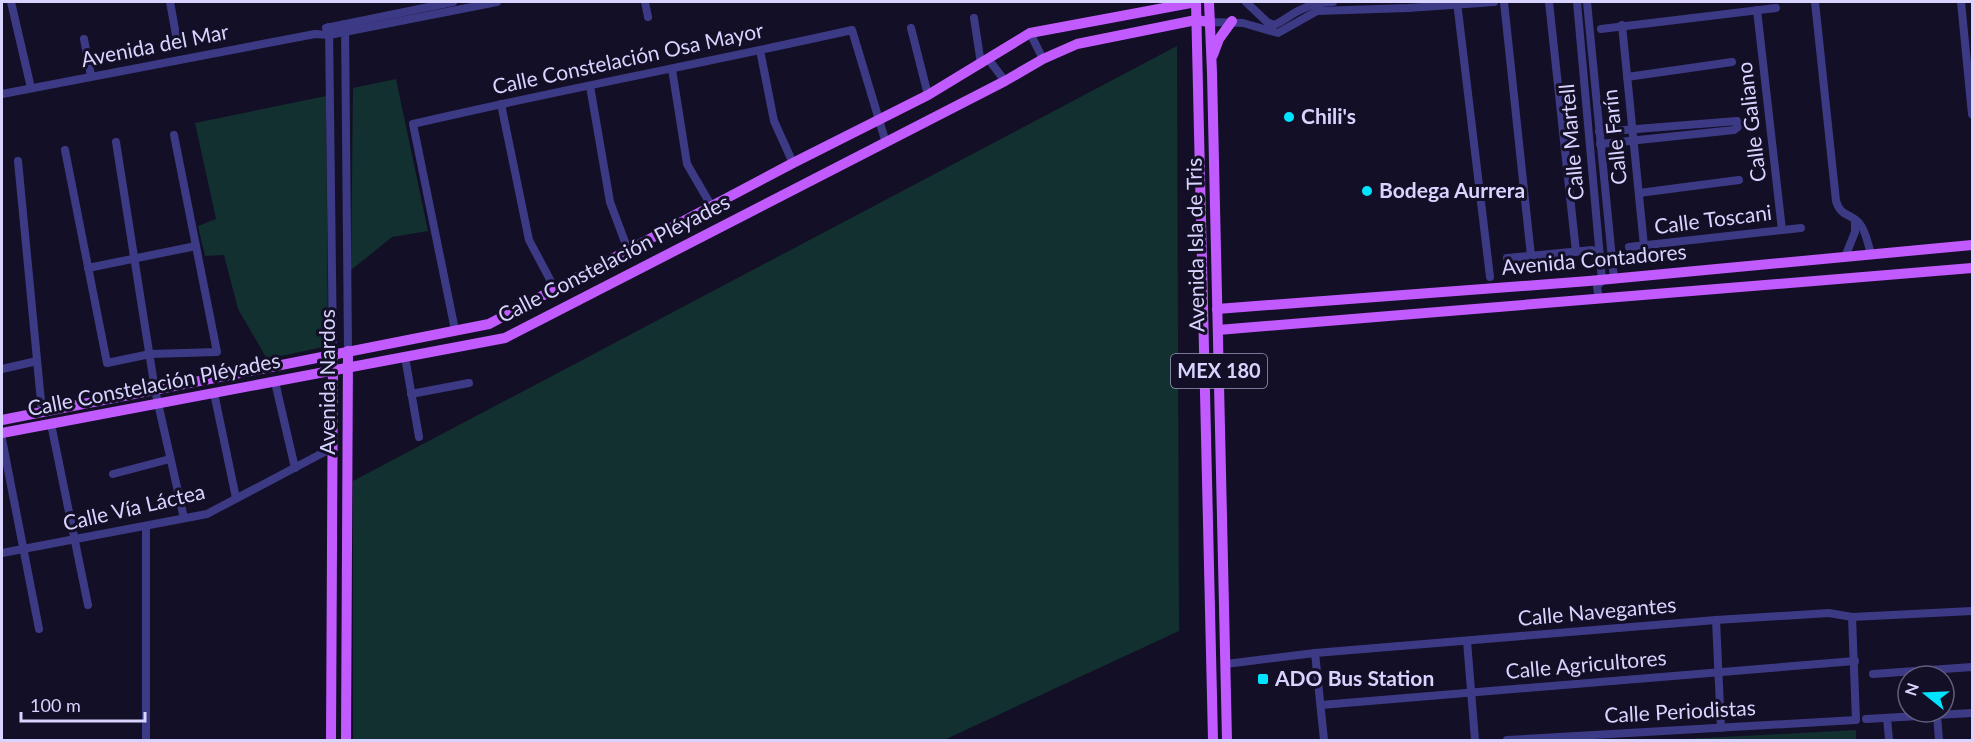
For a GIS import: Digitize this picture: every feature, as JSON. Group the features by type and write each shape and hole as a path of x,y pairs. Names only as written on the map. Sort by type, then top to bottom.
{"main road":[{"name":"Avenida Isla de Tris","path":"1196,2 1213,741"},
{"name":"Calle Constelación Pléyades","path":"2,420 489,324 793,163 928,95 1030,33 1196,2"},
{"name":"Avenida Isla de Tris","path":"1209,2 1227,741"},
{"name":"Calle Constelación Pléyades","path":"2,433 505,338 886,143 1005,81 1042,59 1077,44 1196,20 1209,22"},
{"path":"1212,58 1219,39 1232,21"},
{"name":"Avenida Contadores","path":"1217,309 1614,279 1972,245"},
{"name":"Avenida Contadores","path":"1218,330 1972,267"},
{"name":"Avenida Nardos","path":"346,741 348,351"},
{"name":"Avenida Nardos","path":"331,741 333,354"}],"street":[{"path":"11,2 31,88"},
{"path":"170,2 178,46"},
{"name":"Avenida del Mar","path":"2,94 345,28 453,2"},
{"name":"Avenida del Mar","path":"419,9 497,2"},
{"path":"645,2 648,17"},
{"path":"1246,2 1267,22 1274,25 1286,20 1298,6 1333,2"},
{"path":"1209,22 1232,21 1278,33 1317,11 1352,5 1494,2"},
{"path":"1504,2 1531,256"},
{"path":"1549,2 1576,252"},
{"name":"Calle Martell","path":"1577,2 1602,280 1598,287 1599,299"},
{"name":"Calle Martell","path":"1587,2 1614,279"},
{"path":"1815,2 1836,201 1838,209 1862,227 1871,254"},
{"path":"1961,2 1972,114"},
{"path":"1457,3 1490,277"},
{"path":"1601,28 1776,8"},
{"name":"Calle Galiano","path":"1757,10 1782,230"},
{"path":"974,18 985,62 1005,81"},
{"name":"Calle Farín","path":"1622,25 1644,246"},
{"name":"Avenida Nardos","path":"345,28 348,351"},
{"path":"911,28 928,95"},
{"name":"Calle Constelación Osa Mayor","path":"454,330 413,124 852,30 878,120"},
{"name":"Avenida Nardos","path":"329,31 333,354"},
{"path":"1030,33 1042,59"},
{"path":"84,39 91,76"},
{"path":"760,50 774,121 793,163"},
{"path":"1627,77 1732,63"},
{"path":"672,69 687,164 712,207"},
{"path":"590,86 610,202 628,250"},
{"path":"501,104 530,240 555,289"},
{"path":"1586,106 1597,105"},
{"path":"878,120 886,143"},
{"path":"1599,132 1737,121 1737,129 1600,144"},
{"path":"1685,124 1687,135"},
{"path":"65,150 106,363 150,354 217,352 174,135"},
{"path":"116,142 155,390 184,518"},
{"path":"18,161 42,412"},
{"path":"1592,164 1602,162"},
{"path":"1639,193 1739,180"},
{"path":"1845,257 1854,232 1855,220"},
{"name":"Calle Toscani","path":"1629,247 1801,228"},
{"path":"88,268 196,246"},
{"path":"1507,258 1592,250"},
{"path":"489,324 494,340"},
{"path":"405,357 419,437"},
{"path":"2,369 37,361"},
{"path":"275,382 295,468"},
{"path":"411,394 469,383"},
{"path":"214,393 236,498"},
{"path":"51,424 88,605"},
{"path":"2,439 39,629"},
{"name":"Calle Vía Láctea","path":"2,553 207,514 332,448"},
{"path":"113,474 171,459"},
{"path":"146,526 146,741"},
{"name":"Calle Navegantes","path":"1226,664 1315,653 1716,620 1829,614 1852,617 1972,611"},
{"path":"1852,617 1855,661"},
{"path":"1716,620 1721,728"},
{"path":"1467,641 1475,741"},
{"path":"1315,653 1324,741"},
{"name":"Calle Agricultores","path":"1321,705 1855,661"},
{"name":"Calle Periodistas","path":"1507,741 1856,720 1855,661"},
{"path":"1873,674 1972,667"},
{"path":"1956,714 1972,713"},
{"path":"1866,719 1896,717"},
{"path":"1887,718 1889,741"},
{"path":"1938,724 1939,741"}],"green space":[{"path":"1177,46 1179,631 944,740 353,740 353,481"},
{"path":"396,79 428,231 392,237 351,270 353,88"},
{"path":"326,96 328,346 267,359 238,309 224,255 205,256 198,226 216,219 195,123"},
{"path":"1856,730 1856,740 1668,740"}],"place":[{"name":"Chili's","path":"1289,117"},
{"name":"Bodega Aurrera","path":"1367,191"},
{"name":"ADO Bus Station","path":"1263,679"}]}
